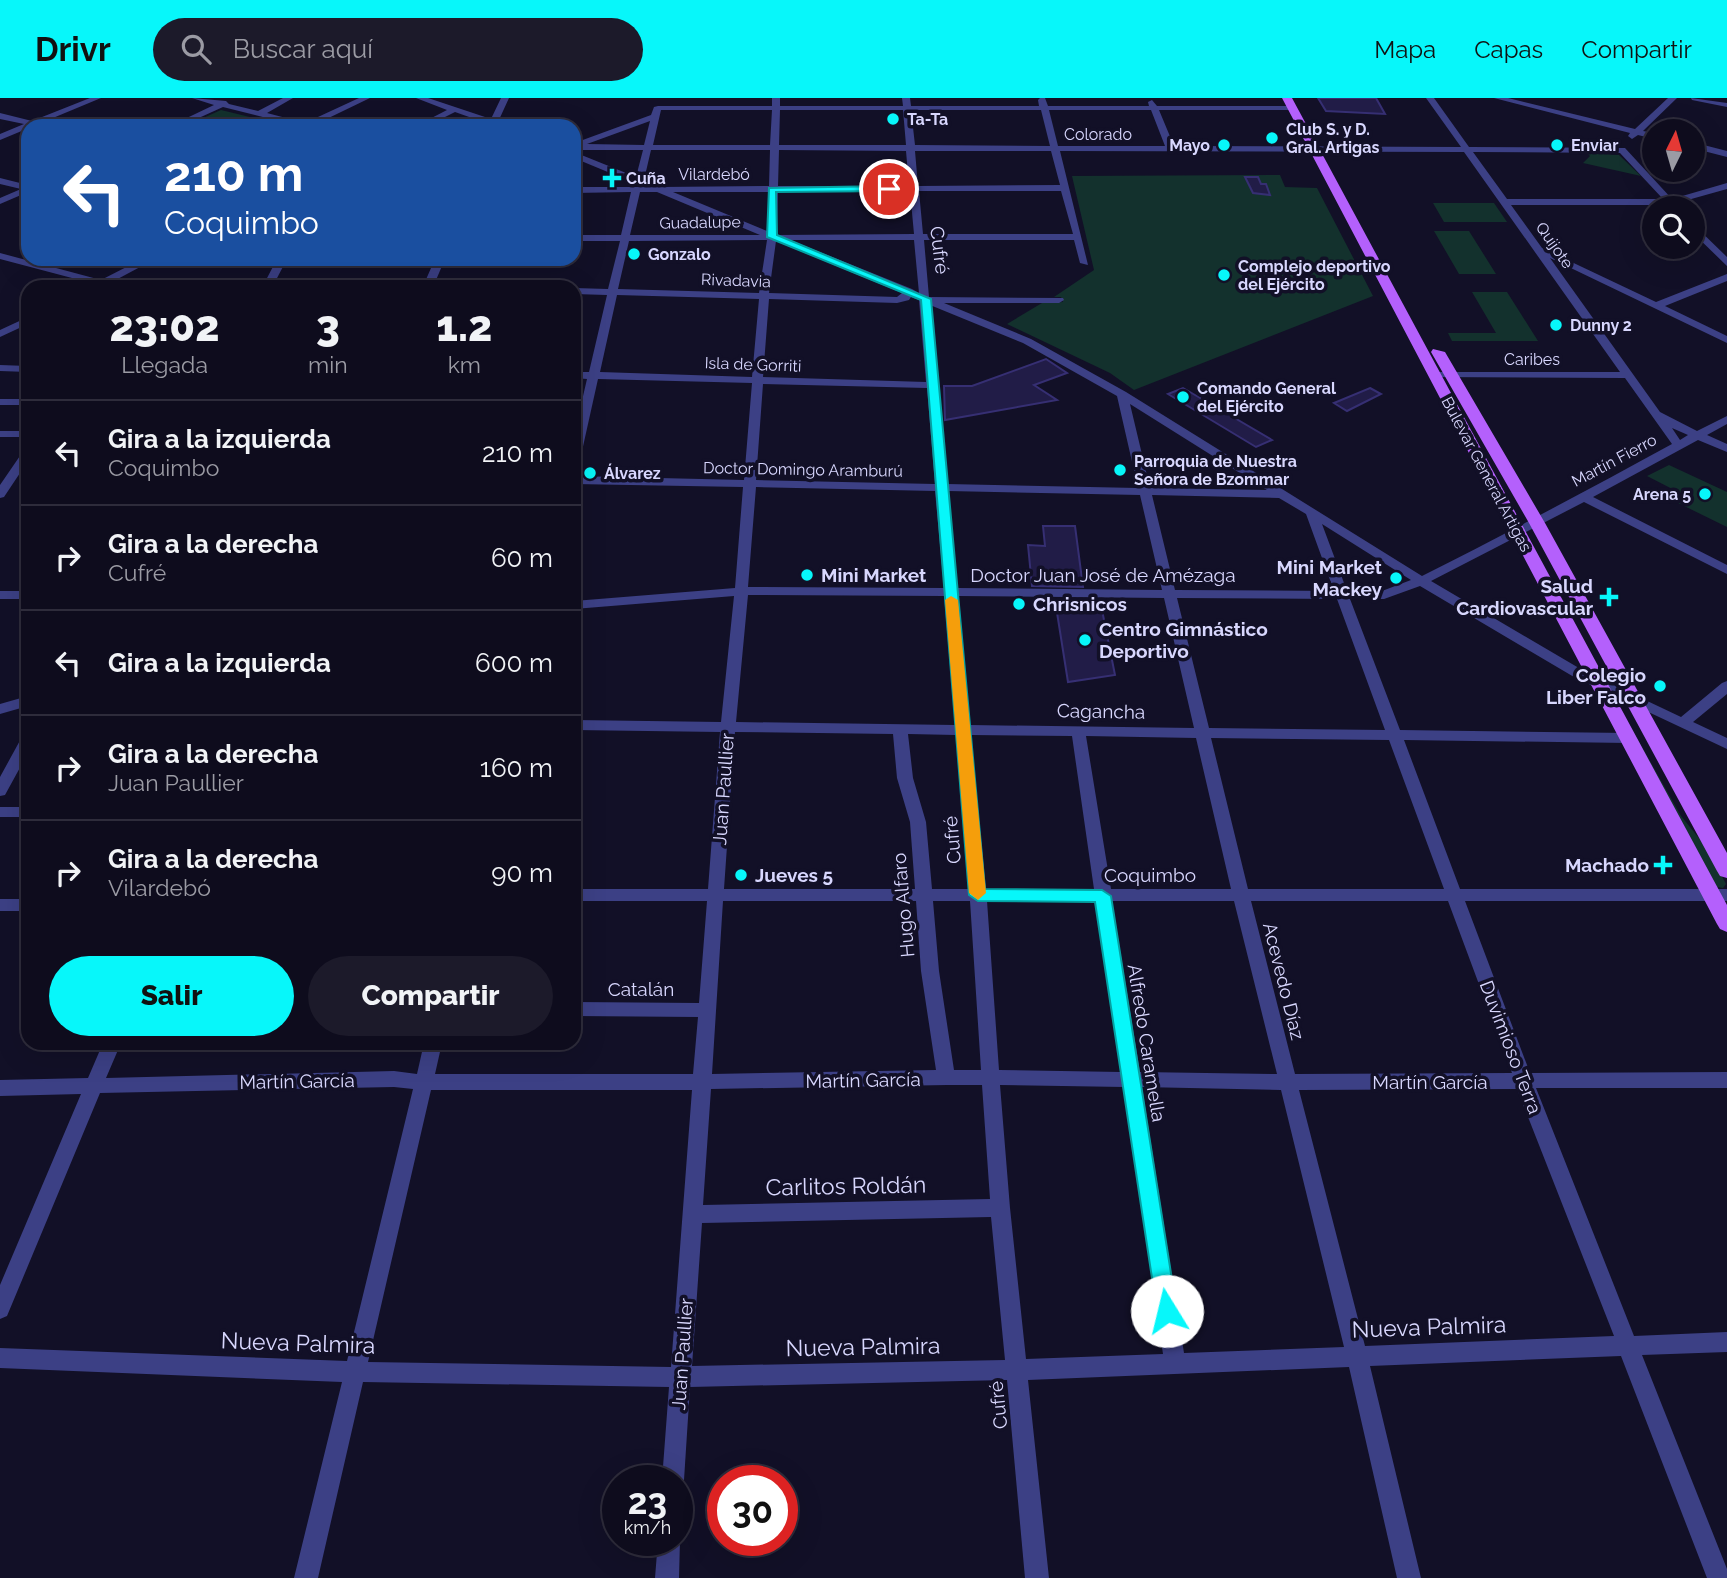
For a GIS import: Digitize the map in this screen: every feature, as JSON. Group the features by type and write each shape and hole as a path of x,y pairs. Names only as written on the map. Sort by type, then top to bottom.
{"main road":[{"name":"Bulevar General Artigas","path":"1292,101 1443,375 1518,532 1597,683 1719,895 1727,924"},
{"name":"Bulevar General Artigas","path":"1443,375 1537,523 1727,871"},
{"path":"1518,532 1533,538 1552,570 1572,586"},
{"path":"1572,633 1587,644 1609,682 1633,700"},
{"path":"1597,683 1623,704 1683,810 1704,830"}],"street":[{"path":"49,119 97,98"},
{"path":"196,98 279,119"},
{"path":"190,119 238,98"},
{"path":"321,119 366,98"},
{"path":"420,98 481,119"},
{"path":"498,119 505,98"},
{"path":"735,98 752,108"},
{"path":"1151,98 1170,148"},
{"name":"Quijote","path":"1430,98 1678,445"},
{"path":"1499,98 1524,101 1642,133"},
{"path":"1665,196 1622,150 1620,144 1673,98"},
{"path":"1695,98 1727,105"},
{"path":"259,114 293,99"},
{"path":"581,143 657,107 752,108 775,103 1043,103 1155,108 1292,101"},
{"name":"Juan Paullier","path":"674,1465 728,726 742,592 764,296 772,237 775,103"},
{"name":"Cufré","path":"907,103 978,895 993,1077 1000,1208 1037,1578"},
{"path":"1043,103 1085,263"},
{"path":"581,430 657,107"},
{"path":"434,119 455,109"},
{"path":"0,116 21,121"},
{"path":"0,137 21,130"},
{"name":"Colorado","path":"581,146 1622,150"},
{"path":"1705,148 1727,154"},
{"path":"581,158 638,186"},
{"path":"0,181 21,186"},
{"name":"Vilardebó","path":"581,190 638,186 661,190 1064,188"},
{"path":"1699,196 1727,186"},
{"path":"661,190 908,292 926,303 955,305 1059,300"},
{"path":"0,201 21,191"},
{"path":"1505,202 1642,204"},
{"name":"Guadalupe","path":"581,238 1078,237"},
{"path":"1705,240 1727,263"},
{"path":"1538,249 1727,340"},
{"path":"0,256 21,262"},
{"path":"0,266 21,256"},
{"path":"33,266 80,280"},
{"path":"107,280 136,266"},
{"path":"1656,306 1727,277"},
{"name":"Rivadavia","path":"581,291 926,303"},
{"path":"897,300 905,298 908,292"},
{"path":"955,305 1122,394 1421,581 1597,683 1727,744"},
{"path":"0,334 21,324"},
{"path":"0,369 21,369"},
{"name":"Isla de Gorriti","path":"581,375 932,384"},
{"name":"Caribes","path":"1443,375 1628,375"},
{"name":"Acevedo Díaz","path":"1122,394 1143,492 1357,1356 1409,1578"},
{"path":"0,402 21,401"},
{"name":"Quijote","path":"1654,410 1670,422 1727,448"},
{"name":"Martín Fierro","path":"1421,581 1537,523 1727,419"},
{"path":"0,434 21,434"},
{"path":"0,471 21,471"},
{"path":"0,494 21,472"},
{"name":"Doctor Domingo Aramburú","path":"581,480 1283,494"},
{"path":"1582,496 1727,570"},
{"name":"Duvimioso Terra","path":"1311,512 1339,596 1524,1082 1625,1345 1719,1578"},
{"name":"Doctor Juan José de Amézaga","path":"581,604 742,592 1339,596 1384,594 1421,581"},
{"path":"0,595 21,594"},
{"path":"1563,615 1587,615"},
{"path":"1683,723 1727,686"},
{"path":"0,709 21,703"},
{"name":"Cagancha","path":"581,725 1628,738"},
{"name":"Hugo Alfaro","path":"900,729 905,778 918,822 922,895 946,1078"},
{"name":"Alfredo Caramella","path":"1078,730 1175,1362"},
{"path":"0,791 21,752"},
{"path":"0,812 21,812"},
{"name":"Coquimbo","path":"581,895 1719,895"},
{"path":"0,905 21,905"},
{"name":"Catalán","path":"581,1009 707,1010"},
{"path":"0,1309 109,1050"},
{"path":"306,1578 431,1050"},
{"name":"Martín García","path":"0,1088 394,1079 423,1082 701,1082 993,1077 1287,1082 1727,1080"},
{"name":"Carlitos Roldán","path":"693,1214 1000,1208"},
{"name":"Nueva Palmira","path":"0,1359 355,1372 679,1377 1015,1370 1727,1342"},
{"path":"667,1578 669,1556"}],"green space":[{"path":"221,110 258,119 201,119"},
{"path":"1587,153 1619,155 1641,176 1583,163 1590,156"},
{"name":"Complejo deportivo del Ejército","path":"1280,175 1285,187 1317,188 1373,296 1134,390 1110,373 1007,324 1042,303 1063,302 1061,297 1054,297 1094,270 1072,176"},
{"path":"1433,203 1494,203 1507,222 1444,222"},
{"path":"1434,231 1469,231 1496,274 1459,274"},
{"path":"1472,292 1507,292 1538,341 1452,341 1448,333 1496,333"},
{"name":"Arena 5","path":"1669,465 1727,492 1727,527 1676,502 1686,496 1647,476"},
{"path":"1616,701 1681,816 1707,848 1726,884 1723,888 1717,887"}],"building":[{"path":"1318,98 1376,98 1385,114 1326,111"},
{"path":"1245,177 1258,177 1261,184 1266,184 1270,195 1253,193"},
{"path":"1046,359 1067,373 1034,385 1057,400 945,420 944,386 972,386"},
{"path":"1183,388 1219,409 1228,405 1243,413 1233,417 1272,440 1256,447 1168,394"},
{"path":"1370,388 1381,394 1347,411 1334,403"},
{"path":"1043,526 1075,526 1083,587 1032,586 1028,545 1045,546"},
{"name":"Centro Gimnástico Deportivo","path":"1055,600 1085,600 1086,605 1101,605 1115,675 1068,682"}],"slow traffic":[{"path":"951,600 978,893"}],"place":[{"name":"Ta-Ta","path":"893,119"},
{"name":"Club S. y D. Gral. Artigas","path":"1272,138"},
{"name":"Mayo","path":"1224,145"},
{"name":"Enviar","path":"1557,145"},
{"name":"Cuña","path":"612,178"},
{"name":"Gonzalo","path":"634,254"},
{"name":"Complejo deportivo del Ejército","path":"1224,275"},
{"name":"Dunny 2","path":"1556,325"},
{"name":"Comando General del Ejército","path":"1183,397"},
{"name":"Parroquia de Nuestra Señora de Bzommar","path":"1120,470"},
{"name":"Álvarez","path":"590,473"},
{"name":"Arena 5","path":"1705,494"},
{"name":"Mini Market","path":"807,575"},
{"name":"Mini Market Mackey","path":"1396,578"},
{"name":"Salud Cardiovascular","path":"1609,597"},
{"name":"Chrisnicos","path":"1019,604"},
{"name":"Centro Gimnástico Deportivo","path":"1085,640"},
{"name":"Colegio Liber Falco","path":"1660,686"},
{"name":"Machado","path":"1663,865"},
{"name":"Jueves 5","path":"741,875"}],"route":[{"path":"889,189 772,190 772,237 926,299 940,488 978,895 1102,896 1167,1311"}]}
